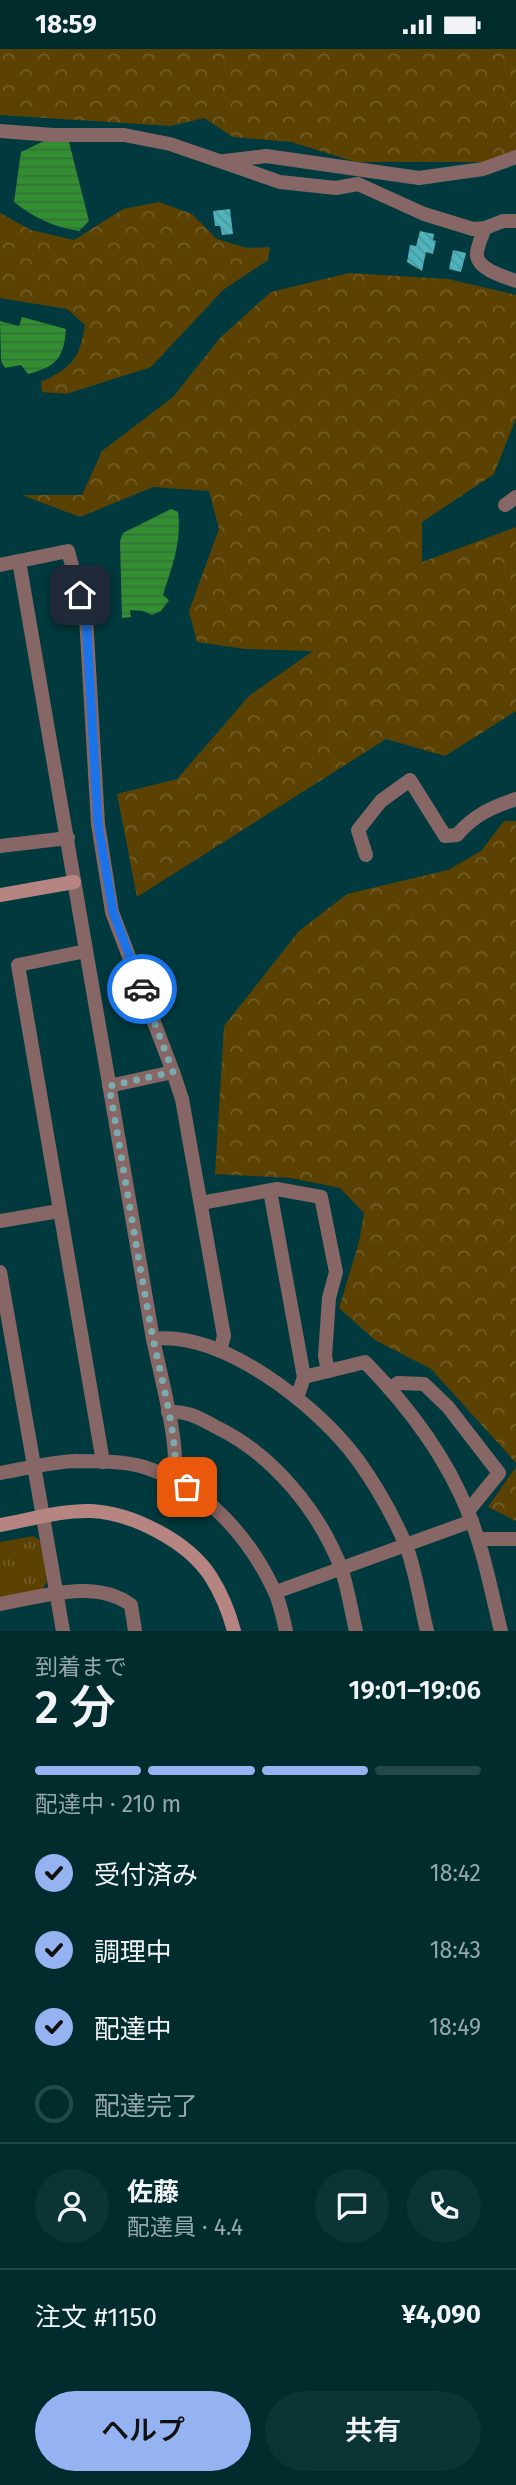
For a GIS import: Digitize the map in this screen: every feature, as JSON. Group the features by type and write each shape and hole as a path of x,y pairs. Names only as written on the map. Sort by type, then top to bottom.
{"street":[{"path":"0,131 53,135 124,135 170,144 280,182 336,188 358,184 424,213 473,229 503,221 516,221"},
{"path":"220,161 267,156 419,178 483,169 516,157"},
{"path":"485,227 477,254 478,261 494,273 516,281"},
{"path":"0,565 68,551 86,617 98,824 113,912 182,1099 224,1336 220,1351"},
{"path":"19,561 153,1339 168,1412 177,1467 173,1479"},
{"path":"366,855 358,830 381,800 410,780 444,836 457,835 469,821 489,808 516,799"},
{"path":"0,846 68,838"},
{"path":"0,895 74,883"},
{"path":"86,951 18,965 103,1462"},
{"path":"109,1086 173,1072"},
{"path":"201,1203 277,1189 321,1197 336,1272 329,1298 325,1356 328,1371"},
{"path":"270,1191 304,1377 297,1398"},
{"path":"0,1221 59,1211"},
{"path":"0,1272 63,1631"},
{"path":"153,1339 171,1337 220,1351 253,1369 314,1412 356,1457 376,1487 405,1545 427,1631"},
{"path":"304,1377 365,1362 412,1414 438,1452 470,1516 501,1631"},
{"path":"276,1592 405,1545 470,1516 499,1473 448,1407 424,1384 398,1383 391,1388"},
{"path":"168,1412 182,1410 228,1433 271,1465 298,1494 321,1528 341,1568 356,1631"},
{"path":"0,1473 71,1461 103,1462 143,1467 173,1479 201,1496 228,1521 252,1550 276,1592 286,1631"},
{"path":"0,1525 91,1511 148,1527 178,1543 210,1575 230,1615 234,1631"},
{"path":"478,1539 516,1539"},
{"path":"0,1604 83,1590 100,1591 118,1596 131,1605 135,1631"}],"green space":[{"path":"0,49 516,49 516,162 356,162 291,142 233,137 204,118 171,126 0,115"},
{"path":"159,202 192,214 217,239 247,248 270,247 268,260 223,290 151,367 66,394 42,392 41,382 67,367 77,354 85,325 67,309 0,298 0,213 31,230 74,240 123,209"},
{"path":"349,273 448,279 516,295 516,418 494,474 422,522 422,562 516,527 516,711 445,756 386,739 137,897 117,794 177,779 250,695 313,651 245,649 197,642 189,611 219,529 209,491 153,487 80,517 22,495 82,495 102,451 173,397 221,337 271,292"},
{"path":"504,821 516,821 516,1463 431,1369 375,1340 339,1308 359,1242 364,1213 340,1188 291,1178 215,1174 224,1026 299,931 347,894 448,870 481,851"},
{"path":"516,1467 516,1521 488,1507"},
{"path":"33,1536 41,1541 47,1582 41,1591 0,1597 0,1542"}],"shaded area":[{"path":"44,141 69,142 89,221 79,231 45,221 14,202 21,152"},
{"path":"22,317 66,329 63,348 56,360 45,368 28,374 21,365 5,368 1,361 0,321 19,326"},
{"path":"171,509 178,512 179,533 163,595 169,600 161,611 152,615 130,610 131,617 122,618 120,541 123,533"}],"building":[{"path":"230,209 233,234 222,235 220,226 215,226 213,211"},
{"path":"420,231 434,234 433,240 436,241 433,254 426,252 422,271 407,262 410,245 416,246"},
{"path":"453,250 466,253 461,272 449,269"}],"way so far":[{"path":"142,989 173,1072 109,1086 177,1467 173,1479 187,1487"}],"route":[{"path":"80,595 86,617 98,824 113,912 142,989"}]}
